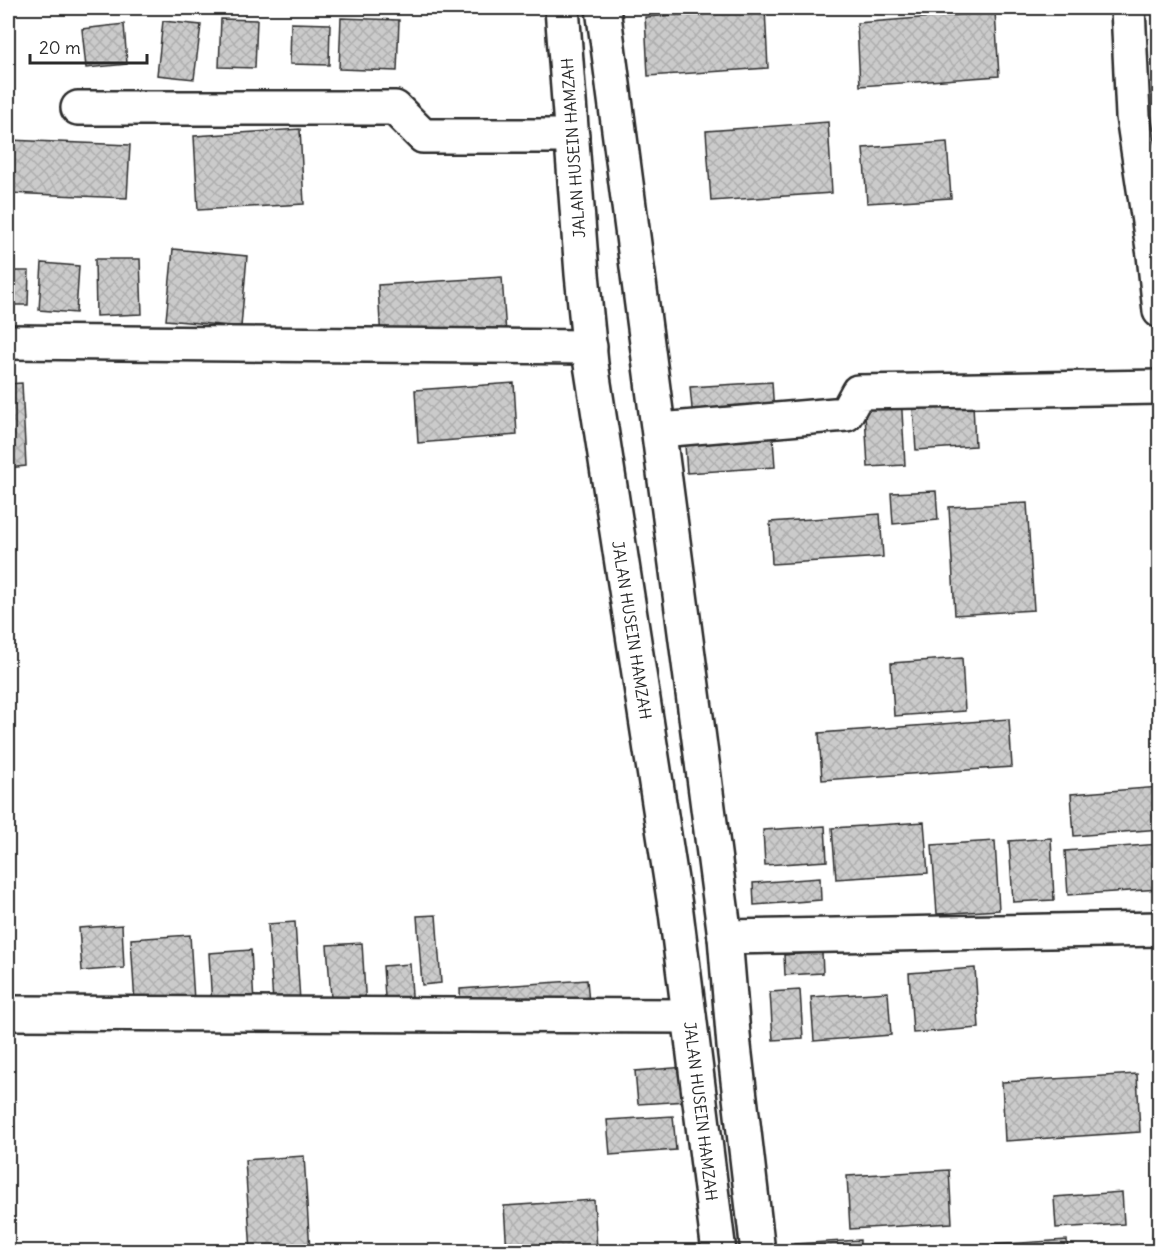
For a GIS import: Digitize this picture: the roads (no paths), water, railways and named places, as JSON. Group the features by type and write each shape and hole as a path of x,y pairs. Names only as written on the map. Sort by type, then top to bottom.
{"street":[{"name":"JALAN HUSEIN HAMZAH","path":"562,8 591,364 676,912 720,1251"},
{"path":"603,8 725,937 734,1046 758,1251"},
{"path":"1128,8 1146,115 1139,146 1157,255 1160,312"},
{"path":"78,108 395,108 423,136 572,136"},
{"path":"8,342 590,347"},
{"path":"660,430 846,414 858,392 1160,387"},
{"path":"725,937 1160,929"},
{"path":"8,1013 689,1016"}]}
